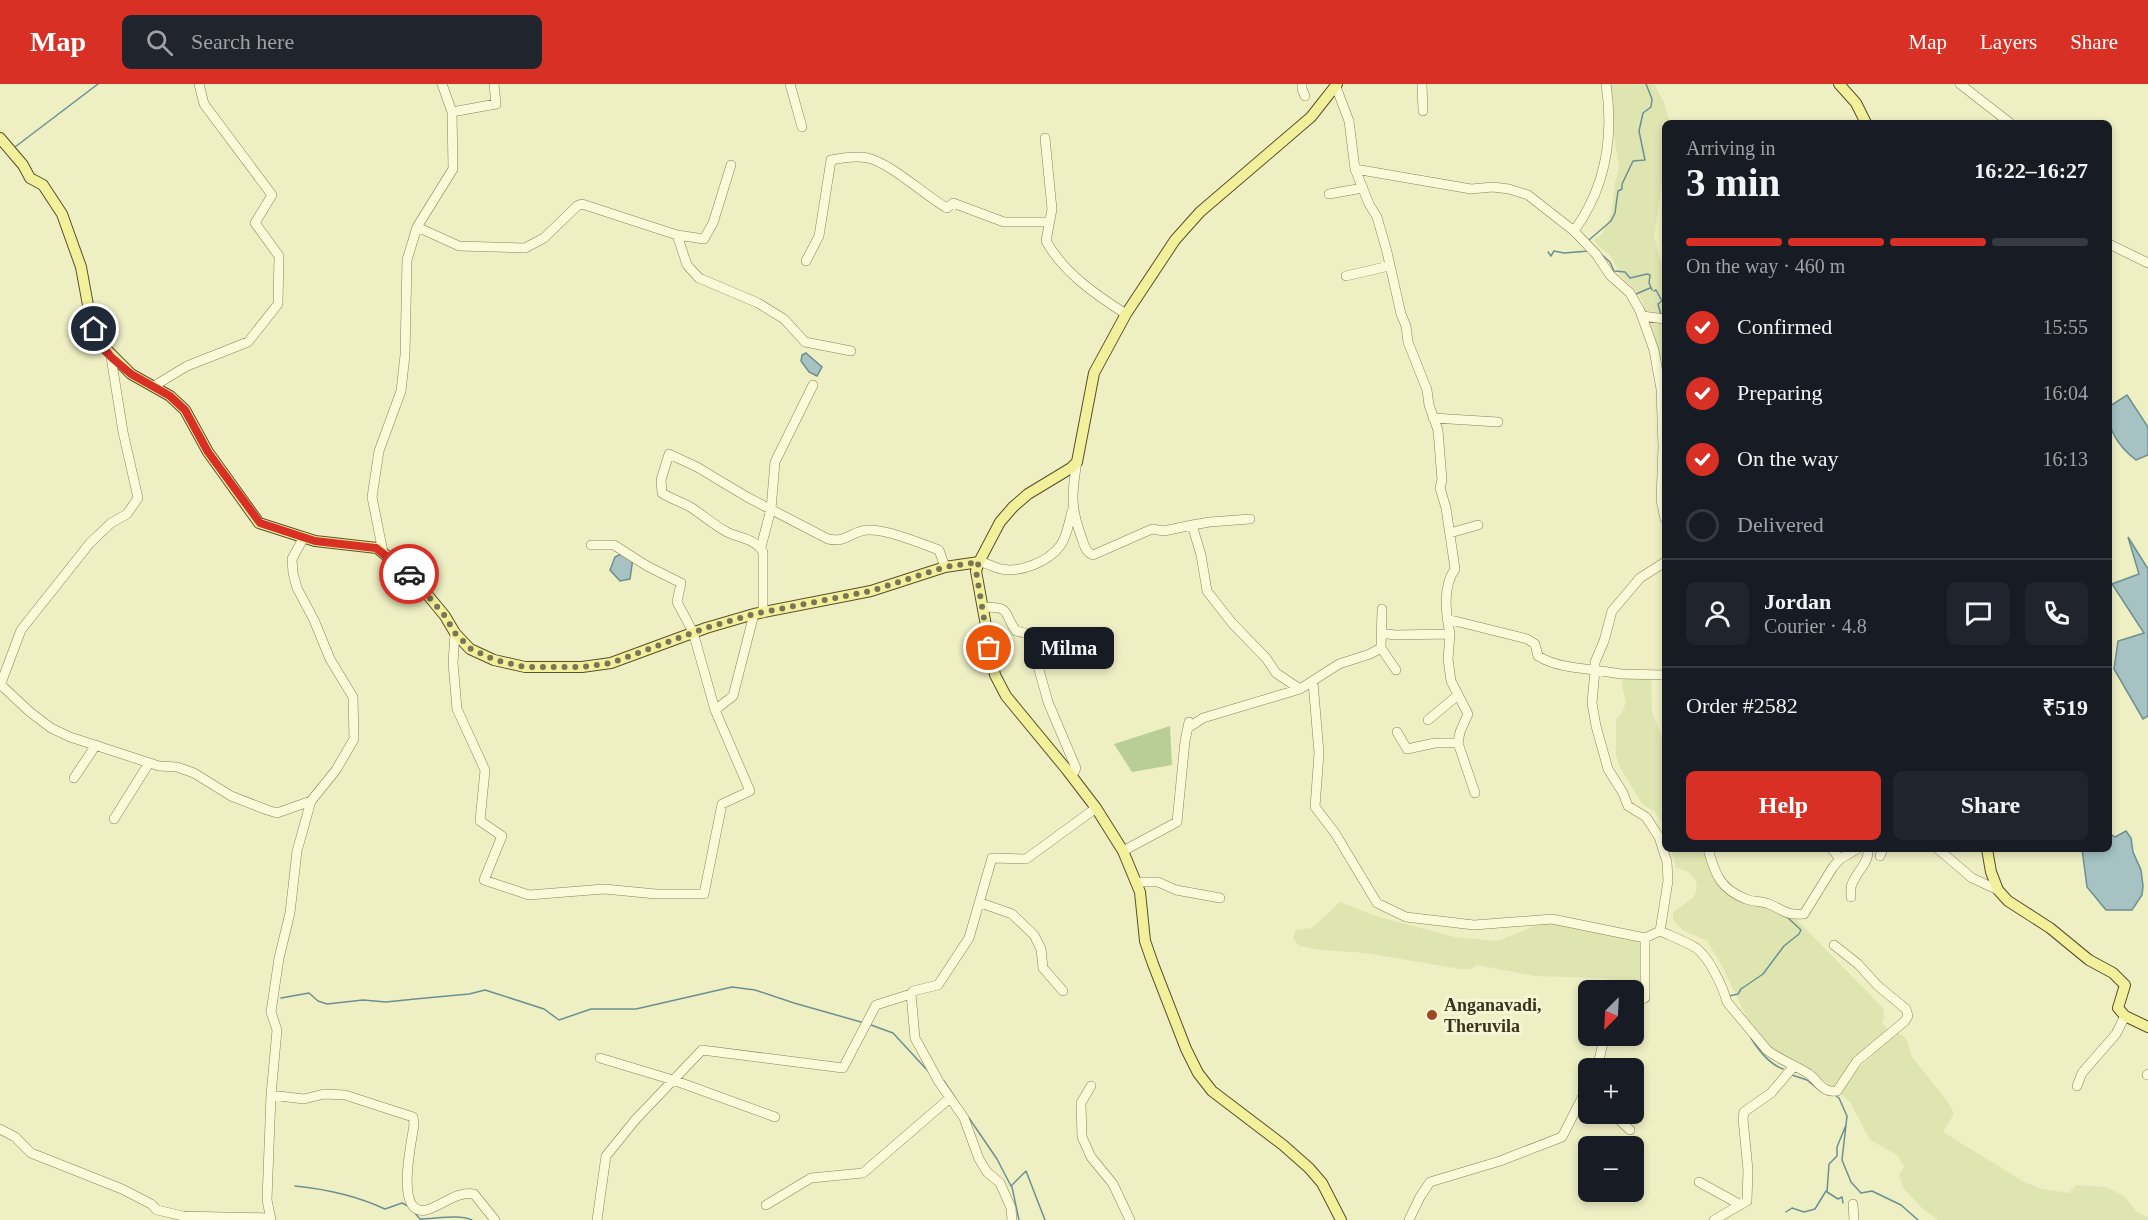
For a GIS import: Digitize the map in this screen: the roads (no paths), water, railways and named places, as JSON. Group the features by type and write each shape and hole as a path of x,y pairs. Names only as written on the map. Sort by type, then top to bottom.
{"main road":[{"path":"1839,84 1856,103 1864,120"},
{"path":"1336,86 1311,117 1200,212 1175,240 1126,314 1094,373 1077,461 1071,468 1028,494 1012,507 1000,522 976,571 995,675 1006,696 1072,776 1096,808 1123,851 1140,892 1145,941 1186,1049 1198,1073 1212,1091 1283,1145 1309,1168 1322,1183 1341,1220"},
{"path":"0,138 23,165 30,178 43,184 62,214 81,267 90,316 99,342 111,357 131,374 170,396 185,410 208,452 260,523 315,541 376,548 383,552 408,573 445,616 455,633 471,649 495,660 525,667 582,667 611,663 693,633 758,614 871,591 945,567 979,562"},
{"path":"1988,852 1991,872 1998,890 2008,901 2050,928 2084,956 2121,979 2125,985 2118,1008 2126,1016 2148,1027"}],"street":[{"path":"154,386 187,366 248,342 278,304 279,256 255,223 272,195 204,104 199,84"},
{"path":"383,552 372,496 379,451 401,391 405,355 407,260 417,227 453,169 452,112 442,84"},
{"path":"452,112 496,104 494,84"},
{"path":"790,84 802,127"},
{"path":"1302,84 1305,96"},
{"path":"1422,84 1423,111"},
{"path":"1574,231 1591,205 1604,168 1609,136 1609,104 1606,84"},
{"path":"1960,84 2006,120"},
{"path":"1336,86 1349,122 1355,169 1369,204 1377,217 1401,314 1407,326 1408,342 1427,390 1438,430 1442,480 1440,488 1455,569 1450,577 1446,612 1450,634 1448,658 1451,681 1468,714 1458,743 1475,793"},
{"path":"1045,138 1052,209 1046,241 1076,278 1126,314"},
{"path":"806,261 819,236 831,160 868,158 889,168 947,208 953,203 1004,222 1049,222"},
{"path":"417,227 459,246 525,248 544,238 577,206 582,204 677,235 704,239 713,223 730,165"},
{"path":"1355,169 1471,189 1493,187 1509,189 1528,195 1574,231 1596,254 1610,275 1630,293 1642,316 1660,373 1662,417"},
{"path":"1329,194 1363,188"},
{"path":"677,235 687,265 699,279 758,303 784,319 805,342 851,351"},
{"path":"2112,245 2148,262"},
{"path":"1346,276 1389,266"},
{"path":"1642,316 1662,319"},
{"path":"111,357 123,432 138,498 127,514 111,524 90,543 21,630 1,686 51,728 149,763 186,770 231,796 277,813 311,801"},
{"path":"715,710 733,696 758,614 763,552 761,547 771,509 776,462 813,385"},
{"path":"1434,418 1497,422"},
{"path":"761,547 728,532 708,521 692,508 662,493 661,480 669,454 697,466 747,497 828,539 839,541 857,532 868,530 885,532 940,552 945,567"},
{"path":"979,562 1001,569 1019,568 1035,564 1050,556 1061,545 1072,510 1077,461"},
{"path":"1662,470 1662,505"},
{"path":"1072,510 1085,547 1093,555 1152,529 1164,531 1210,522 1250,519"},
{"path":"1192,525 1201,555 1207,591 1232,624 1266,658 1276,673 1300,689"},
{"path":"1450,533 1478,525"},
{"path":"0,1129 15,1137 22,1147 31,1153 122,1189 151,1204 157,1210 183,1216 271,1219 267,1200 271,1095 277,1030 271,1012 279,958 290,913 297,851 311,801 336,770 354,739 353,697 330,659 314,620 297,588 293,573 292,560 304,537"},
{"path":"455,633 453,663 457,709 485,770 480,821 502,836 484,880 529,895 604,889 657,894 704,894 722,804 750,791 715,710 693,633 677,602 681,583 647,566 614,545 591,545"},
{"path":"1662,564 1640,578 1612,610 1604,641 1595,662 1592,703 1608,769 1629,806 1646,817 1662,836"},
{"path":"983,607 1000,607 1006,611 1016,632 1029,634 1048,702 1076,768 1072,776"},
{"path":"1382,609 1381,648 1396,670"},
{"path":"1447,619 1527,639 1535,644 1538,656 1572,668 1621,674 1662,675"},
{"path":"1381,633 1450,634"},
{"path":"1123,851 1177,822 1189,724 1300,689 1339,664 1381,648"},
{"path":"1313,682 1319,753 1315,807 1335,833 1377,903 1406,916 1474,925 1552,919 1645,938 1660,931"},
{"path":"1428,720 1458,695"},
{"path":"1397,732 1407,749 1435,743 1458,743"},
{"path":"74,777 96,745"},
{"path":"114,819 149,763"},
{"path":"597,1220 606,1156 636,1119 702,1050 843,1068 876,1005 911,994 913,991 938,985 969,938 981,903 992,858 1026,859 1096,808"},
{"path":"1660,931 1668,881 1665,852"},
{"path":"1709,852 1715,874 1725,888 1747,900 1768,903 1788,915 1804,915 1840,859 1852,852"},
{"path":"1834,852 1840,859"},
{"path":"1851,897 1851,884 1864,866 1868,852"},
{"path":"1941,852 1972,879 1998,890"},
{"path":"1136,882 1158,882 1176,890 1220,898"},
{"path":"981,903 1012,914 1034,934 1041,949 1043,968 1062,991"},
{"path":"1660,931 1696,948 1705,957 1727,1002 1767,1050 1815,1078 1828,1091 1837,1091 1857,1061 1905,1022 1908,1016 1906,1009 1878,987 1858,964 1834,945"},
{"path":"1644,998 1645,938"},
{"path":"911,994 915,1038 964,1118 979,1159 987,1172 1000,1183 1011,1208 1012,1220"},
{"path":"2077,1086 2082,1072 2116,1034 2126,1016"},
{"path":"600,1058 673,1080 775,1117"},
{"path":"1714,1220 1747,1201 1748,1170 1744,1112 1771,1093 1794,1066"},
{"path":"1091,1086 1081,1103 1082,1137 1091,1158 1113,1184 1130,1220"},
{"path":"271,1095 304,1099 324,1094 345,1095 413,1117 407,1184 409,1202 416,1208 427,1210 443,1201 461,1195 474,1194 495,1220"},
{"path":"766,1205 811,1178 863,1173 950,1098"},
{"path":"1409,1220 1430,1182 1500,1161 1562,1137 1578,1107"},
{"path":"1624,1124 1630,1130"},
{"path":"1699,1182 1739,1204"},
{"path":"1853,1204 1854,1220"}],"water":[{"path":"806,353 822,367 817,376 809,372 801,361 802,355"},
{"path":"2127,395 2148,427 2148,455 2136,460 2119,443 2112,431 2112,405"},
{"path":"2128,537 2148,569 2148,716 2143,719 2114,669 2118,641 2144,633 2112,584 2139,574"},
{"path":"629,550 633,558 630,579 620,581 610,570 615,557"},
{"path":"2126,831 2131,838 2133,852 2141,870 2142,895 2132,910 2106,910 2087,887 2082,852 2112,852 2112,835 2115,837"}],"waterway":[{"path":"15,147 98,84"},
{"path":"1589,240 1611,221 1615,213 1618,191 1622,189 1622,184 1633,161 1645,160 1639,131 1643,113 1651,107 1652,99 1646,84"},
{"path":"1548,252 1551,256 1554,251 1564,253 1589,251"},
{"path":"1601,254 1610,262 1614,271 1625,272 1630,278 1650,275 1649,283 1652,290"},
{"path":"1636,294 1650,288"},
{"path":"1654,291 1656,290 1662,301 1658,304 1661,315"},
{"path":"1729,996 1738,994 1741,989 1763,974 1784,946 1799,934 1801,930 1787,917"},
{"path":"281,998 309,993 318,1001 327,1004 363,1000 386,1002 469,994 485,990 544,1009 559,1020 591,1009 636,1009 732,987 755,990 861,1022"},
{"path":"871,1025 893,1033 928,1071"},
{"path":"1751,1038 1757,1048 1773,1064 1783,1069"},
{"path":"1792,1075 1807,1080 1818,1089"},
{"path":"944,1081 956,1099"},
{"path":"1836,1096 1847,1116 1842,1160 1851,1182 1861,1193 1872,1191 1901,1205 1918,1220"},
{"path":"969,1118 997,1159 1011,1186 1026,1171 1045,1220"},
{"path":"1843,1203 1842,1197 1838,1199 1827,1192 1829,1164 1837,1156 1837,1147 1846,1125"},
{"path":"295,1186 341,1194 385,1209 402,1203 408,1206"},
{"path":"1012,1187 1019,1220"},
{"path":"1786,1212 1792,1208 1804,1212 1815,1209 1826,1191"},
{"path":"414,1212 420,1219 454,1217 472,1220"}],"place":[{"name":"Milma","path":"989,648"},
{"name":"Anganavadi, Theruvila","path":"1432,1015"}]}
